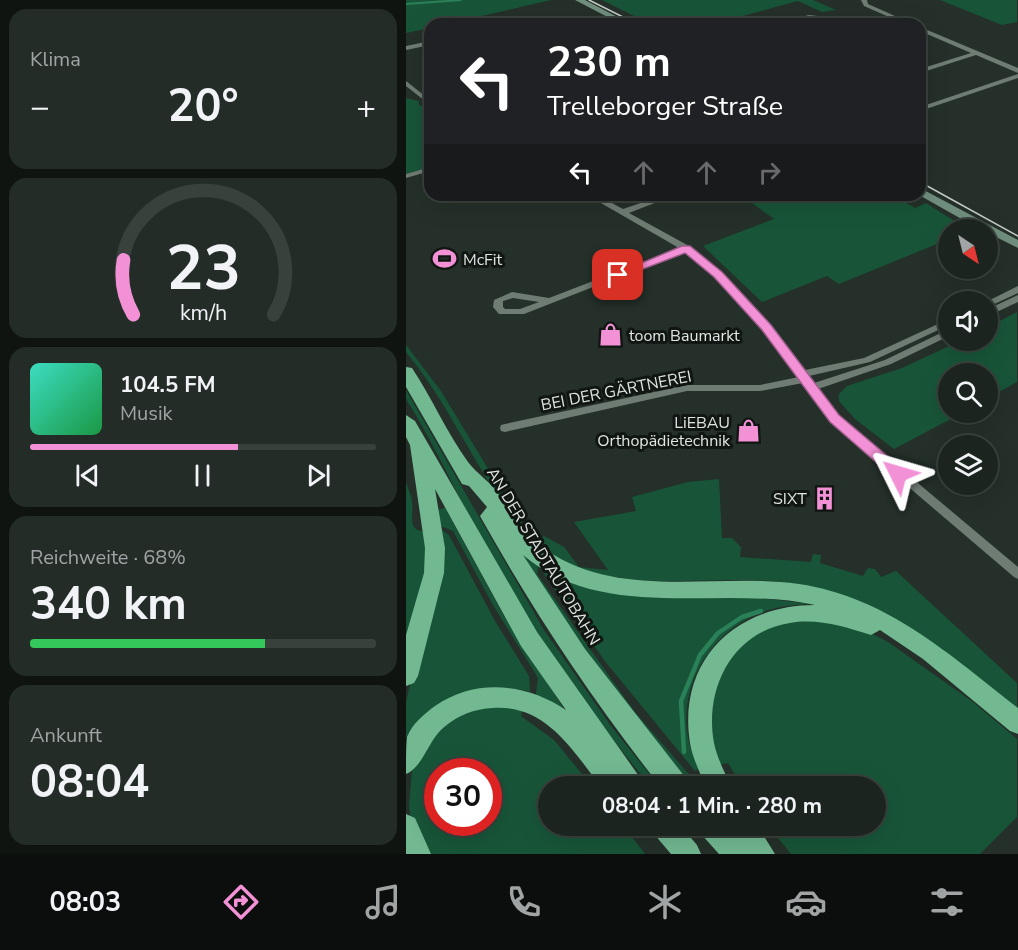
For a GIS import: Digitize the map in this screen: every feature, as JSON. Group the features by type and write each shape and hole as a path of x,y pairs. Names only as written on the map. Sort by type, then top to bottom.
{"highway":[{"name":"AN DER STADTAUTOBAHN","path":"406,372 554,625 622,721 668,776"},
{"path":"406,421 529,639 626,776"},
{"path":"406,676 434,573 435,548 419,469 417,440"},
{"path":"464,469 490,496 507,525 530,549 546,561 572,574 635,588 667,590 767,588 798,591 834,600 871,613 897,628 1018,723"},
{"path":"714,776 702,749 697,724 699,699 706,676 717,656 734,638 758,623 784,615 809,612 837,615 863,622 886,633 1018,734"},
{"path":"406,762 424,732 448,711 475,699 512,697 548,710 564,723 607,776"},
{"path":"406,827 418,854"},
{"path":"672,836 688,854"},
{"path":"720,836 737,854"},
{"path":"749,836 762,854"}],"main road":[{"path":"579,0 611,18"},
{"path":"926,194 1018,245"}],"street":[{"path":"864,0 866,5 895,17"},
{"path":"801,18 813,15 828,18"},
{"path":"926,32 1018,71"},
{"path":"926,37 934,35"},
{"path":"406,48 424,44"},
{"path":"926,69 977,53"},
{"path":"926,107 1018,76"},
{"path":"406,83 422,97"},
{"path":"406,94 422,97"},
{"path":"406,176 424,170"},
{"path":"602,201 686,248 735,291 782,346 834,418 1018,574"},
{"path":"623,212 655,201"},
{"path":"550,301 512,295 499,300 498,307 502,312 512,314 550,301 686,248"},
{"path":"998,299 1018,289"},
{"path":"998,308 1018,298"},
{"path":"806,380 867,360 938,327"},
{"path":"806,380 888,362 938,337"},
{"name":"BEI DER GÄRTNEREI","path":"505,428 687,388 760,388 806,380"}],"green space":[{"path":"406,0 551,0 473,18 424,18 424,29 406,33"},
{"path":"602,0 813,0 836,10 822,12 798,1 735,18 638,18"},
{"path":"940,0 1017,0 1017,22 1002,25"},
{"path":"406,98 419,101 419,105 424,107 424,169 406,174"},
{"path":"749,201 903,201 915,208 926,203 951,219 938,219 938,244 839,284 827,276 762,302 703,246 774,219"},
{"path":"1017,312 1017,382 998,392 998,363 938,363 938,423 943,423 894,449 855,419 839,401 839,394 847,386 902,368 939,351 998,351 998,322"},
{"path":"406,345 441,391 519,520 538,540 544,536 564,547 579,567 608,570 574,522 636,511 632,497 688,482 719,479 722,538 732,538 741,547 740,557 811,562 813,554 821,555 820,563 863,576 868,568 875,569 881,577 896,571 1017,683 1017,713 916,633 889,616 830,591 770,581 628,579 573,566 551,557 537,547 512,519 438,396 406,352"},
{"path":"406,390 544,630 611,726 651,776 642,776 584,701 542,641 486,549 406,399"},
{"path":"406,482 412,501 412,522 416,529 427,532 425,591 406,656"},
{"path":"445,508 504,616 568,715 536,694 538,678 493,605 453,531 438,525 436,510"},
{"path":"442,530 449,535 495,621 529,676 530,692 495,688 480,691 454,703 411,730 406,738 406,703"},
{"path":"527,553 539,563 537,574 634,711 690,776 682,776 629,714 593,665 521,556"},
{"path":"545,567 558,574 811,604 779,607 760,613 739,624 720,639 705,657 688,700 686,723 690,746 699,769 695,771 604,660 543,572"},
{"path":"819,620 869,632 888,642 973,702 1017,739 1017,817 980,854 791,854 777,836 886,836 886,776 736,776 728,763 717,765 706,722 724,659 754,634 782,623"},
{"path":"472,707 523,707 521,716 554,740 584,776 538,776 538,836 631,836 645,854 428,854 411,820 409,806 412,770 430,735"}],"waterway":[{"path":"406,4 461,0"},
{"path":"684,752 681,701 700,655 718,633 742,617 761,611"}],"tram line":[{"path":"589,0 625,18"},
{"path":"926,185 1018,236"}],"place":[{"name":"McFit","path":"445,259"},
{"name":"toom Baumarkt","path":"611,335"},
{"name":"LiEBAU Orthopädietechnik","path":"748,431"},
{"name":"SIXT","path":"825,498"}],"route":[{"path":"618,275 686,248 718,274 767,327 834,418 898,474"}]}
